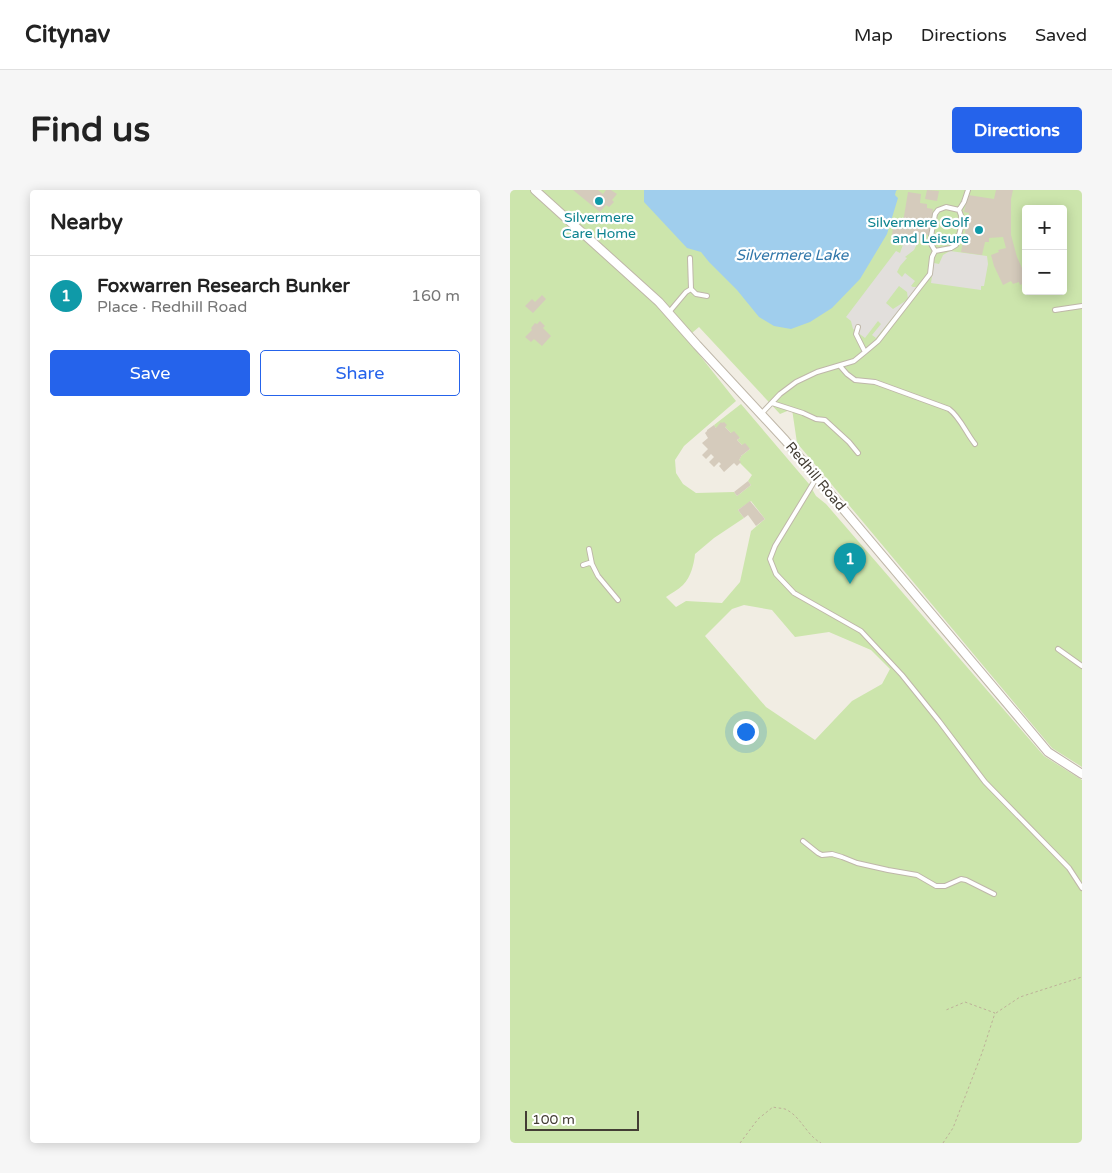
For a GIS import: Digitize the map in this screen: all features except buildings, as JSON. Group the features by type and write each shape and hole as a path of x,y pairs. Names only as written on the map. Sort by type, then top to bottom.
{"street":[{"name":"Redhill Road","path":"535,190 659,302 817,477 1048,752 1082,774"}],"lane":[{"path":"959,210 968,190"},
{"path":"946,206 959,210 962,220 956,245 951,248 935,251 930,242 935,214 946,206"},
{"path":"761,414 796,382 817,372 854,361 878,341 930,274 932,257 935,251"},
{"path":"690,258 691,289 696,294 707,296"},
{"path":"670,311 686,292 691,289"},
{"path":"1055,310 1082,306"},
{"path":"858,327 856,334 865,352"},
{"path":"840,366 855,380 875,382 949,409 955,413 975,444"},
{"path":"772,403 804,413 816,419 824,420 849,442 858,453"},
{"path":"817,477 775,546 770,559 776,574 794,593 861,631 902,675 985,782 1069,868 1082,888"},
{"path":"588,549 598,576 618,600"},
{"path":"584,565 589,562 592,564"},
{"path":"1058,649 1082,666"},
{"path":"803,841 822,855 837,855 857,863 894,872 917,875 938,887 961,879 966,880 994,894"}],"path":[{"path":"943,1143 953,1128 982,1053 995,1013 1020,997 1082,977"},
{"path":"946,1010 965,1002 995,1013"},
{"path":"740,1143 758,1119 773,1107 785,1109 796,1116 814,1139 821,1143"}],"green space":[{"path":"510,190 1082,190 1082,767 1052,748 797,443 792,409 780,414 699,327 686,338 736,401 684,446 675,460 676,473 683,484 696,493 734,492 737,496 751,485 748,481 752,475 739,460 750,449 742,445 737,440 740,438 725,427 716,428 714,425 741,404 809,484 816,496 826,504 1044,756 1082,780 1082,1143 510,1143","holes":["751,501 765,519 751,531 740,582 722,603 686,601 676,607 666,597 686,582 692,570 695,554 714,538 744,518 738,510","744,605 772,610 795,637 829,632 871,650 890,669 882,684 852,701 815,740 766,707 705,636 732,609"]}],"shaded area":[{"path":"911,238 915,241 916,246 905,257 907,258 897,272 902,277 905,273 915,281 911,286 916,287 919,285 908,299 907,292 899,286 886,303 893,309 907,300 876,338 872,335 881,324 878,321 865,338 853,329 851,321 846,317 896,251 900,253 904,242"},
{"path":"950,251 987,256 988,264 984,286 981,286 981,290 931,283 934,263 939,264 943,255"}],"water":[{"name":"Silvermere Lake","path":"644,190 897,190 895,195 898,198 887,234 860,279 832,308 810,322 791,329 774,326 759,317 737,290 701,252 687,248 644,202"}],"place":[{"name":"Silvermere Care Home","path":"599,201"},
{"name":"Silvermere Golf and Leisure","path":"979,230"},
{"name":"Foxwarren Research Bunker","path":"850,584"}]}
